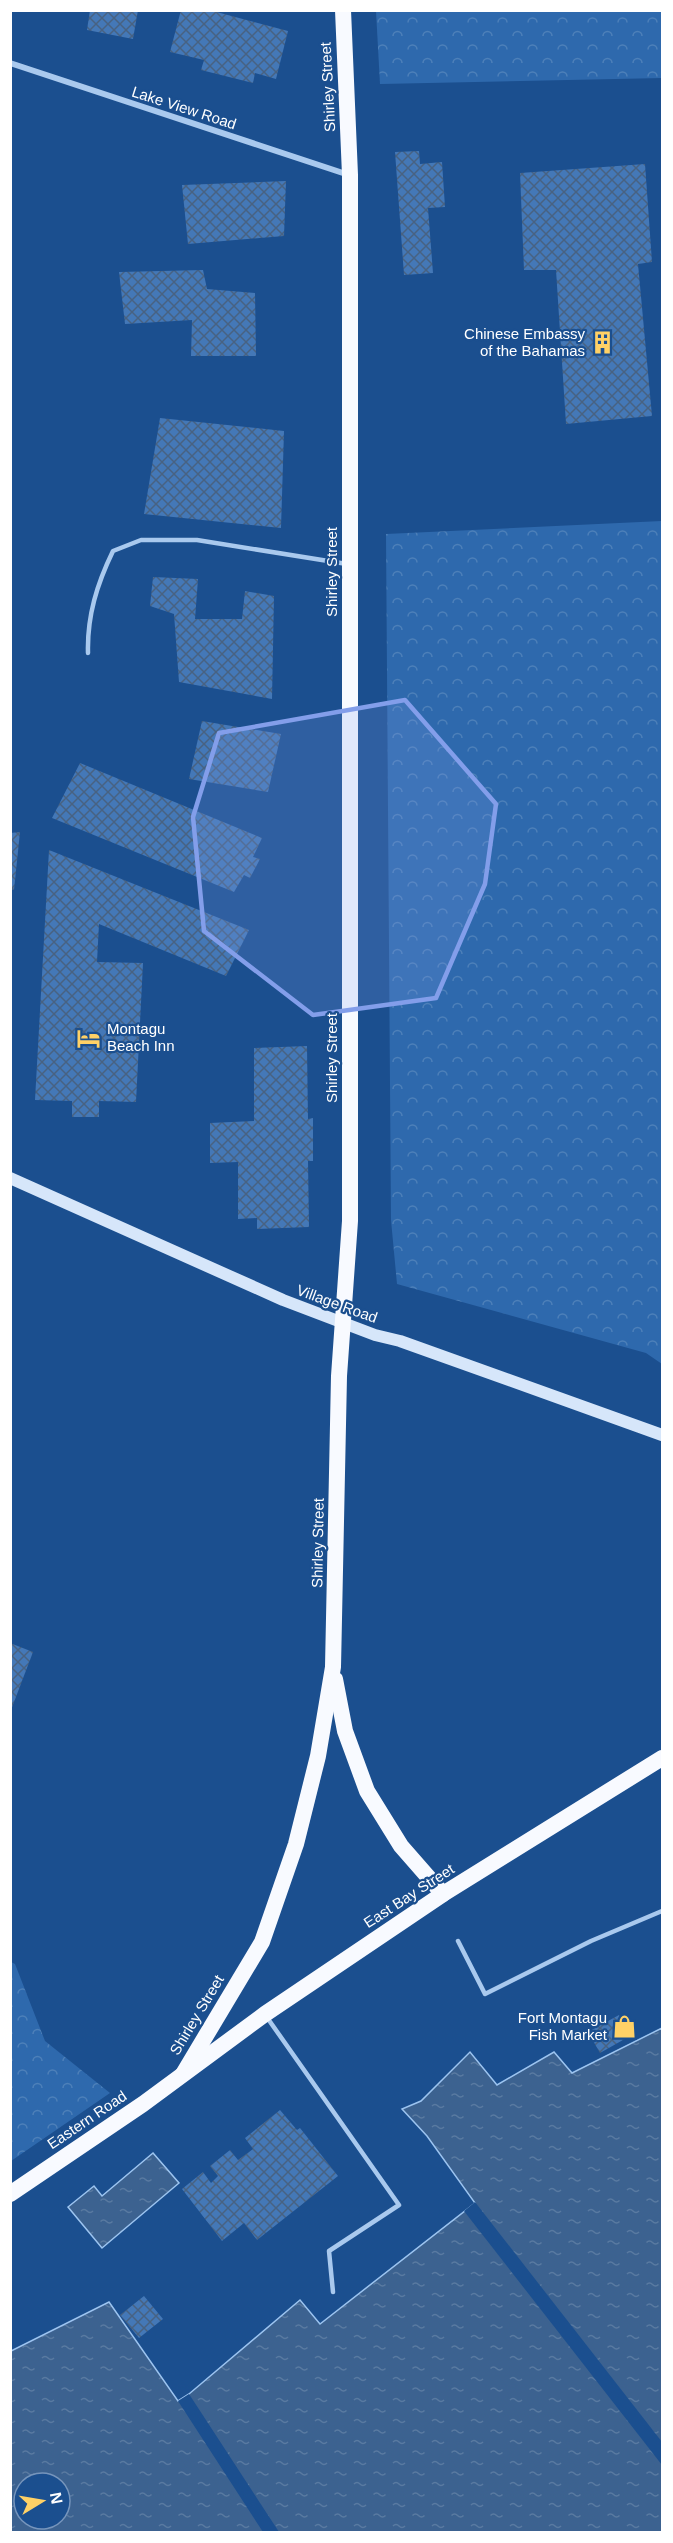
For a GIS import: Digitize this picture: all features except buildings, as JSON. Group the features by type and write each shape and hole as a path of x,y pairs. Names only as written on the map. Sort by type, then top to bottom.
{"highway":[{"name":"Shirley Street","path":"183,2074 262,1942 296,1844 318,1756 333,1668 342,1323 350,1221 350,176 343,10"},
{"path":"333,1668 345,1731 368,1791 401,1846 443,1894"},
{"name":"East Bay Street","path":"183,2074 265,2014 443,1894 663,1758"},
{"name":"Eastern Road","path":"10,2194 183,2074"}],"main road":[{"name":"Village Road","path":"10,1179 283,1300 342,1323 609,1414 663,1435"}],"street":[{"name":"Lake View Road","path":"10,63 350,176"}],"lane":[{"path":"88,653 87,627 99,579 113,551 141,540 197,540 350,564"},
{"path":"458,1941 485,1994 591,1941 663,1911"},
{"path":"265,2014 399,2205 329,2251 333,2292"}],"highlighted area":[{"path":"405,700 496,804 485,884 436,998 313,1015 204,931 193,817 219,733"}],"green space":[{"path":"376,11 662,11 662,78 380,84"},
{"path":"662,521 662,1364 646,1353 397,1284 391,1220 386,534"},
{"path":"11,1962 15,1964 45,2041 110,2093 11,2161"}],"water":[{"path":"662,2028 662,2532 11,2532 11,2351 109,2302 178,2401 300,2300 320,2324 475,2203 427,2136 402,2109 421,2101 470,2052 497,2085 554,2052 572,2073"},
{"path":"153,2153 179,2183 102,2248 68,2207 94,2186 102,2196"}],"pier":[{"path":"475,2202 662,2442 662,2465 464,2211"},
{"path":"189,2394 279,2532 263,2532 178,2401"}],"place":[{"name":"Chinese Embassy of the Bahamas","path":"603,343"},
{"name":"Montagu Beach Inn","path":"89,1038"},
{"name":"Fort Montagu Fish Market","path":"625,2027"}]}
